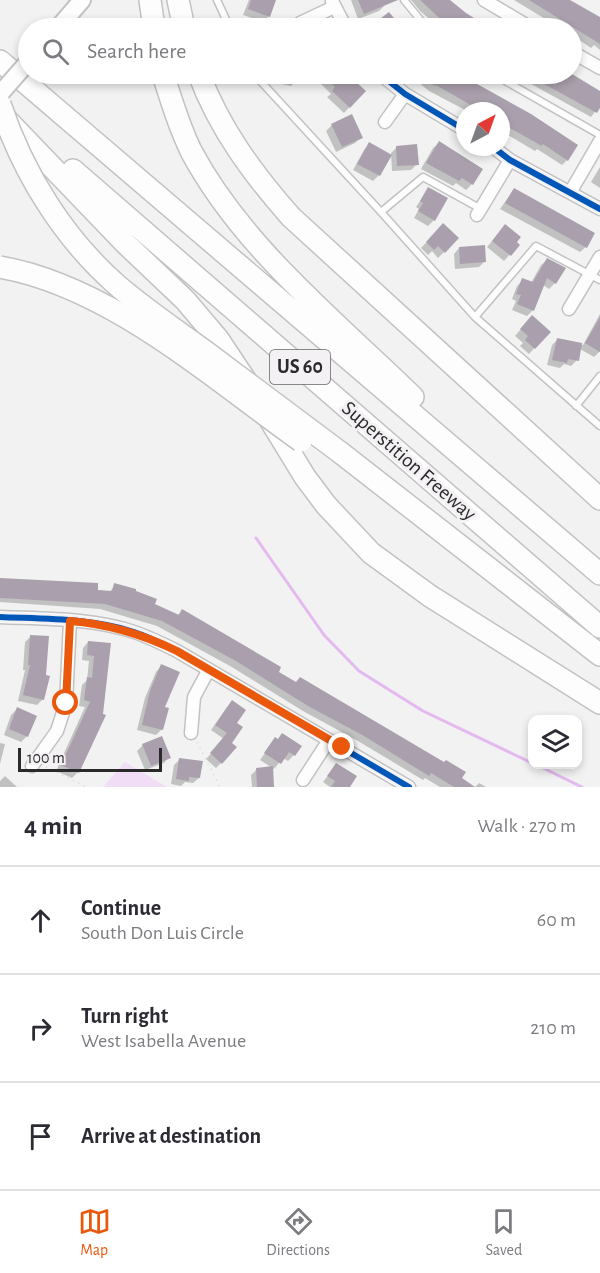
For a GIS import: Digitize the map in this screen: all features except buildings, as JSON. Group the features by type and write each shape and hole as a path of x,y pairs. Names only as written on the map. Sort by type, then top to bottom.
{"highway":[{"path":"150,0 153,18"},
{"path":"178,0 182,18"},
{"name":"Superstition Freeway","path":"0,62 18,77"},
{"name":"Superstition Freeway","path":"26,84 598,573"},
{"path":"166,84 178,123 191,150 216,193 250,238 416,401 533,505 598,573"},
{"path":"203,84 221,124 266,188 291,217 600,499"},
{"path":"0,105 12,138 39,190 68,232 101,270 337,459 597,652"},
{"name":"Superstition Freeway","path":"0,105 600,627"},
{"path":"0,112 200,318 243,374 305,477 358,541 383,563 429,596 600,703"},
{"path":"0,267 63,286 122,315 337,459"}],"main road":[{"path":"67,18 82,0"},
{"path":"0,94 18,73"}],"street":[{"path":"484,0 514,18"},
{"path":"308,18 332,3 340,18"},
{"path":"582,58 600,68"},
{"path":"392,84 456,125"},
{"path":"385,122 405,94"},
{"path":"571,191 600,141"},
{"path":"505,156 600,209"},
{"path":"479,212 510,160"},
{"path":"569,309 595,277 600,257"},
{"path":"0,617 70,621 111,626 133,632 177,651 409,787"},
{"path":"34,764 57,731 66,703 70,621"},
{"path":"191,733 194,698 208,671"},
{"path":"303,780 329,740"}],"lane":[{"path":"217,0 225,18"},
{"path":"404,0 419,18"},
{"path":"263,84 475,317 600,426"},
{"path":"511,84 600,135"},
{"path":"381,212 423,177 479,212"},
{"path":"475,317 536,246 595,277"},
{"path":"576,406 600,376"}],"path":[{"path":"191,733 220,787"},
{"path":"34,764 86,787"}],"shaded area":[{"path":"125,762 167,787 103,787"}],"waterway":[{"path":"256,538 324,635 359,671 423,711 528,761"},
{"path":"545,769 582,787"}],"cycle path":[{"path":"392,84 456,125"},
{"path":"505,156 600,209"},
{"path":"0,617 102,624 145,636 177,651 409,787"}],"route":[{"path":"66,703 70,621 111,626 153,639 177,651 342,747"}]}
